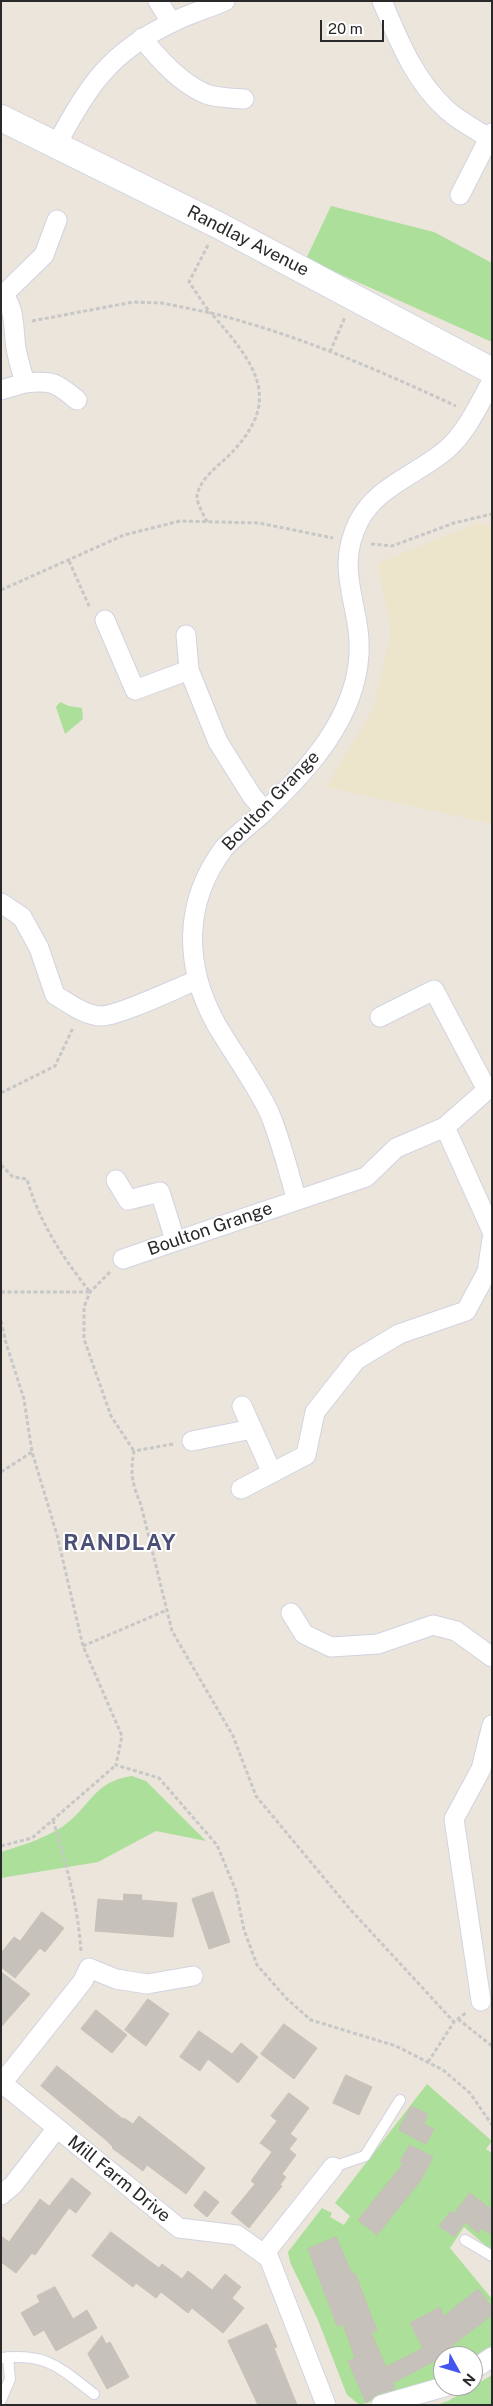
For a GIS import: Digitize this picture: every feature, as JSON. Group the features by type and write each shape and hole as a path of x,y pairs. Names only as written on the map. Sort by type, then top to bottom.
{"street":[{"path":"158,1 171,22"},
{"path":"57,144 88,88 112,62 142,38 171,22 225,1"},
{"path":"382,1 401,46 418,78 447,111 490,136 460,195"},
{"path":"142,38 161,61 183,80 207,94 244,99"},
{"name":"Randlay Avenue","path":"1,118 218,225 355,296 492,371"},
{"path":"26,383 16,348 15,324 10,304 2,293 44,255 57,220"},
{"path":"1,390 26,383 45,381 55,383 77,400"},
{"name":"Boulton Grange","path":"297,1200 269,1113 216,1023 197,980 191,941 202,886 214,861 224,848 265,812 304,772 327,742 342,715 355,681 359,654 357,627 349,586 348,562 351,542 360,520 372,504 388,488 427,465 448,448 474,414 492,381"},
{"path":"105,620 135,690 189,670"},
{"path":"186,635 189,670 218,742 252,796 265,812"},
{"path":"1,903 22,917 40,948 55,995 82,1011 102,1016 197,980"},
{"name":"Boulton Grange","path":"123,1259 366,1177 396,1148 445,1127 490,1091 434,990 380,1017"},
{"path":"445,1127 492,1231"},
{"path":"116,1180 128,1200 160,1192 176,1240"},
{"path":"241,1489 306,1455 315,1412 356,1360 399,1334 466,1311 486,1272 492,1239"},
{"path":"242,1406 272,1473"},
{"path":"192,1441 252,1429"},
{"path":"291,1613 304,1634 331,1647 378,1644 433,1625 456,1631 492,1657"},
{"path":"481,2002 454,1819 481,1769 492,1726"},
{"path":"2,2083 83,1981 89,1968 116,1979 147,1984 193,1976"},
{"name":"Mill Farm Drive","path":"2,2083 179,2228 237,2235 269,2258 326,2405"},
{"path":"1,2195 13,2186 56,2128"},
{"path":"264,2254 333,2168"},
{"path":"381,2405 433,2390"}],"lane":[{"path":"333,2168 365,2156 400,2100"},
{"path":"465,2240 492,2256"},
{"path":"1,2400 10,2379 5,2357 42,2359 57,2366 94,2394"}],"path":[{"path":"207,522 197,498 199,490 216,467 245,437 254,423 259,407 260,392 251,364 242,350 211,313 189,282 218,225"},
{"path":"330,352 355,296"},
{"path":"15,324 132,302 162,303 264,327 404,381 474,414"},
{"path":"1,590 124,535 180,521 259,523 351,542 392,546 454,523 492,514"},
{"path":"69,561 96,623 105,620"},
{"path":"1,1093 55,1066 82,1011"},
{"path":"1,1165 13,1178 26,1179 34,1203 47,1231 90,1292"},
{"path":"123,1259 90,1292 84,1307 84,1338 111,1416 134,1451 130,1472 133,1486 141,1505 172,1631 233,1736 256,1796 349,1908 454,2022"},
{"path":"1,1292 90,1292"},
{"path":"1,1321 24,1399 32,1452 57,1535 83,1646 122,1736 116,1766 32,1838 1,1846"},
{"path":"134,1451 192,1441"},
{"path":"1,1472 32,1452"},
{"path":"83,1646 167,1610"},
{"path":"116,1766 160,1778 217,1846 236,1891 244,1930 257,1965 287,1999 311,2020 396,2046 442,2070 470,2094 492,2125"},
{"path":"53,1820 70,1879 80,1927 83,1981"},
{"path":"428,2062 454,2022 481,2002"},
{"path":"458,2019 492,2046"}],"shaded area":[{"path":"477,523 492,525 492,824 326,787 373,709 391,634 378,563"}],"green space":[{"path":"331,206 434,232 492,263 492,342 306,259"},
{"path":"60,702 82,708 83,719 65,734 56,707"},
{"path":"132,1776 146,1781 206,1841 156,1831 98,1862 1,1878 1,1852 48,1835 62,1827 100,1789 119,1779"},
{"path":"427,2084 492,2141 486,2149 492,2153 492,2251 464,2227 450,2248 492,2299 492,2347 483,2354 483,2346 433,2346 433,2381 360,2405 347,2395 318,2320 290,2262 288,2252 322,2208 332,2213 330,2217 344,2225 350,2216 335,2203"},
{"path":"492,2375 492,2405 437,2405 456,2396 483,2396 483,2380"}],"building":[{"path":"213,1892 230,1942 209,1949 192,1899"},
{"path":"124,1894 142,1895 141,1900 177,1903 173,1937 95,1931 98,1899 123,1901"},
{"path":"42,1912 64,1928 45,1952 40,1948 15,1978 1,1967 1,1953 14,1937 20,1941"},
{"path":"1,1972 30,1994 1,2027"},
{"path":"148,1999 169,2014 146,2046 125,2030"},
{"path":"96,2010 127,2035 112,2053 81,2029"},
{"path":"284,2024 317,2048 294,2079 261,2054"},
{"path":"199,2031 232,2054 241,2043 258,2057 238,2083 208,2059 200,2071 180,2057"},
{"path":"57,2066 123,2119 133,2124 139,2116 205,2168 186,2194 147,2165 143,2171 112,2148 106,2140 41,2086"},
{"path":"346,2075 372,2087 359,2115 333,2103"},
{"path":"289,2093 309,2108 290,2134 297,2139 289,2149 296,2155 282,2174 286,2177 280,2185 282,2186 249,2228 231,2213 255,2184 251,2181 272,2152 260,2143 277,2121 271,2116"},
{"path":"411,2106 428,2114 424,2124 434,2129 426,2144 399,2130"},
{"path":"410,2145 433,2157 421,2180 377,2235 358,2220 403,2164 400,2162"},
{"path":"72,2178 91,2193 76,2213 69,2208 35,2255 32,2253 16,2273 1,2262 1,2236 9,2242 40,2199 49,2206"},
{"path":"205,2191 219,2202 207,2217 194,2206"},
{"path":"470,2193 492,2210 492,2235 482,2228 478,2233 465,2222 454,2237 439,2226 450,2212 454,2214"},
{"path":"111,2232 159,2268 162,2264 182,2279 188,2271 212,2290 225,2274 241,2287 232,2298 244,2308 223,2333 192,2308 188,2313 161,2292 156,2298 136,2283 133,2287 92,2256"},
{"path":"336,2237 352,2274 355,2273 377,2331 371,2333 386,2367 423,2348 410,2323 440,2307 444,2316 478,2289 492,2307 492,2315 452,2346 433,2346 433,2362 393,2383 395,2389 377,2394 366,2403 348,2361 355,2358 343,2324 337,2326 308,2249"},
{"path":"55,2287 73,2319 87,2310 97,2328 56,2351 44,2330 34,2336 21,2313 40,2302 37,2296"},
{"path":"267,2324 277,2347 274,2348 297,2405 258,2405 228,2341"},
{"path":"102,2336 106,2344 110,2342 129,2377 107,2389 88,2354"}],"district":[{"name":"RANDLAY","path":"120,1543"}]}
